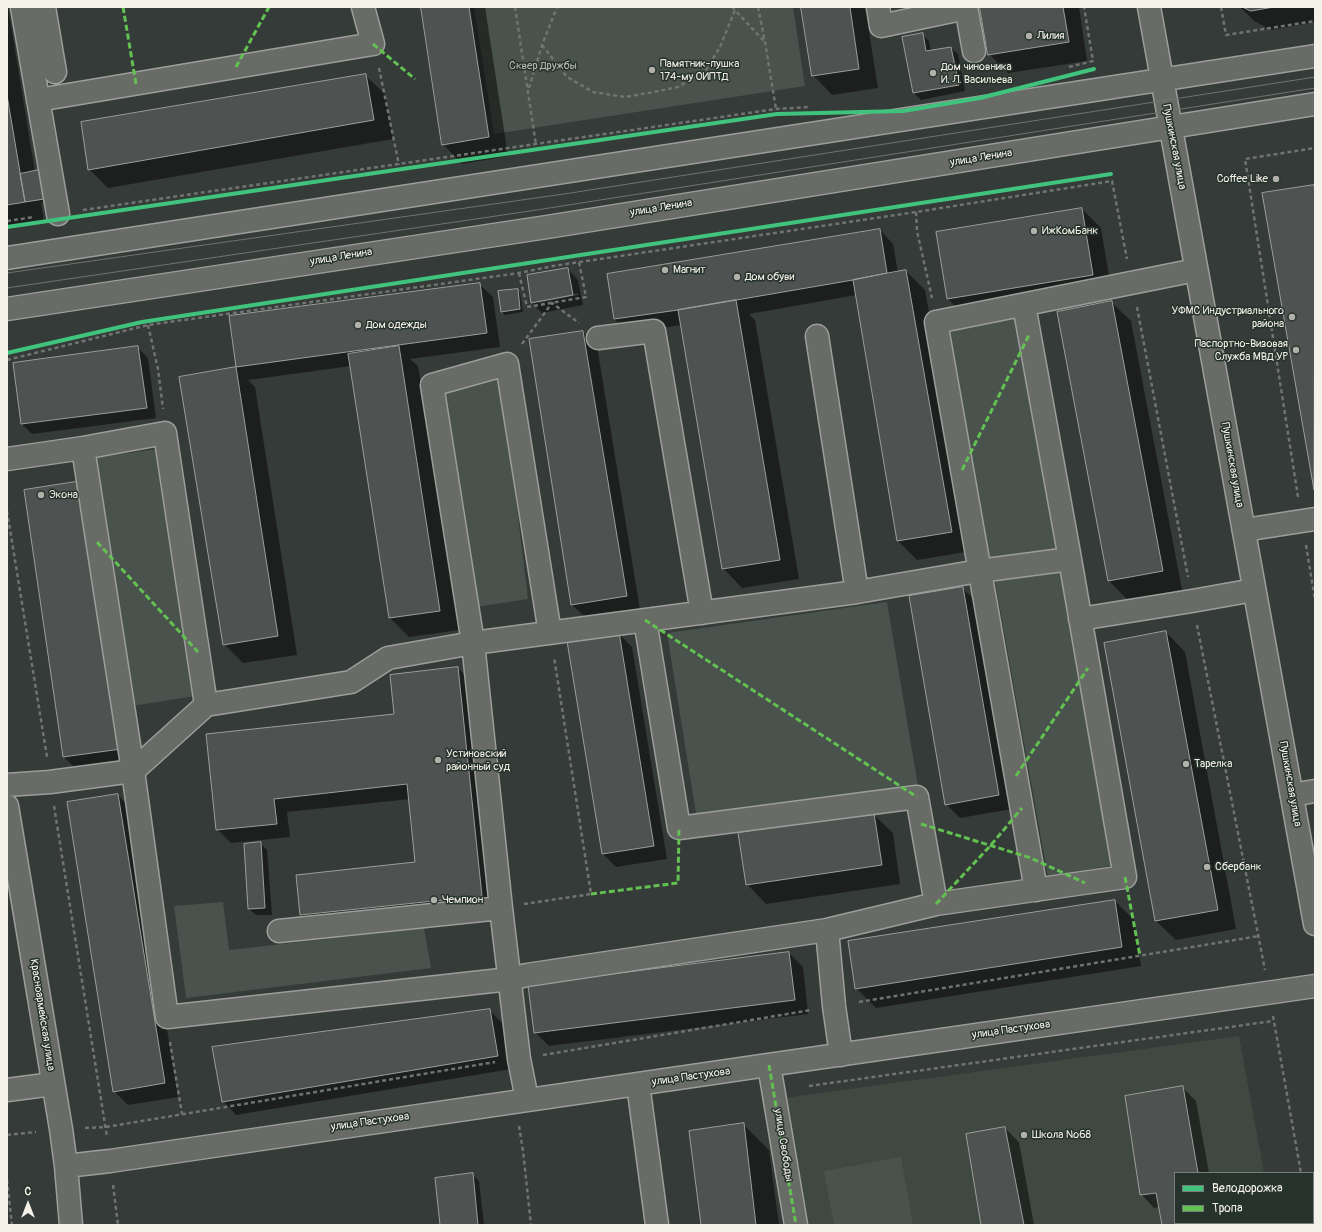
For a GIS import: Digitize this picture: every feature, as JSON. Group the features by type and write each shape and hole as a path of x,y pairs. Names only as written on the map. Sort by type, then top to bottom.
{"main road":[{"path":"22,7 58,214"},
{"path":"44,7 55,72"},
{"path":"38,100 373,44 363,7"},
{"path":"878,7 881,26 966,7 974,51"},
{"name":"Пушкинская улица","path":"1149,7 1315,924"},
{"path":"7,258 1315,56"},
{"name":"улица Ленина","path":"7,309 554,225 1315,104"},
{"path":"1036,890 936,322 1196,270"},
{"path":"83,448 133,771 167,1018 510,979 535,973 827,930 936,904 1125,877 1024,305"},
{"path":"598,338 654,331 702,613"},
{"path":"817,336 857,592"},
{"path":"527,1099 518,1059 473,643 432,385 507,364 550,633"},
{"path":"7,459 83,448 165,433 206,705"},
{"path":"1244,530 1309,519"},
{"path":"7,785 50,782 133,771 206,705 351,682 388,658 473,643 857,592 979,571 1070,559"},
{"path":"1080,619 1254,590"},
{"path":"645,620 679,828 917,797 936,904"},
{"path":"1292,794 1315,791"},
{"name":"Красноармейская улица","path":"7,806 66,1166 71,1225"},
{"path":"279,931 501,908"},
{"path":"827,930 834,1006 841,1055"},
{"name":"улица Пастухова","path":"66,1166 110,1161 527,1099 1315,986"},
{"name":"улица Свободы","path":"769,1065 796,1225"},
{"path":"7,1090 53,1084"},
{"path":"638,1084 657,1225"}],"path":[{"path":"515,7 536,145"},
{"path":"528,90 542,45 557,7"},
{"path":"732,7 765,42"},
{"path":"758,7 776,109"},
{"path":"1063,69 1093,61 1084,7"},
{"path":"1221,7 1226,35 1315,21"},
{"path":"542,45 567,77 593,92 625,97 654,92 678,87 706,70 720,48 735,10"},
{"path":"373,44 399,165"},
{"path":"7,221 776,109 814,107"},
{"path":"1315,148 1245,159 1309,519 1315,600"},
{"path":"396,170 404,169"},
{"path":"7,360 148,325 519,273 579,262 1112,182"},
{"path":"916,212 917,231 936,322"},
{"path":"519,273 526,307 586,297 579,262"},
{"path":"89,334 142,322 276,302"},
{"path":"552,303 598,338"},
{"path":"507,364 552,303"},
{"path":"148,325 158,369 165,433"},
{"path":"7,511 106,1127 1259,936"},
{"path":"501,908 590,894 550,633"},
{"path":"167,1018 182,1114"},
{"path":"774,1091 1274,1021"},
{"path":"1278,1048 1301,1172"},
{"path":"526,1125 519,1126 531,1225"},
{"path":"7,1180 12,1225"}],"shaded area":[{"name":"Школа №68","path":"1239,1036 1264,1172 1174,1172 1174,1224 1274,1225 808,1225 784,1098"}],"green space":[{"name":"Сквер Дружбы","path":"474,7 793,7 805,86 494,134"},
{"path":"1016,318 1057,549 987,561 946,331"},
{"path":"501,377 528,599 470,608 445,389"},
{"path":"157,449 195,696 132,706 94,458"},
{"path":"1060,570 1114,865 1048,877 995,581"},
{"path":"887,602 918,786 696,814 667,633"},
{"path":"223,902 229,950 424,928 431,968 186,998 174,906"},
{"path":"901,1157 913,1225 834,1225 824,1171"}],"building":[{"path":"421,7 469,7 489,137 442,145"},
{"path":"801,7 850,7 859,69 812,76"},
{"path":"980,7 1063,7 1069,42 988,55"},
{"path":"1243,7 1274,7 1251,11"},
{"name":"Дом чиновника И. Л. Васильева","path":"923,33 926,51 951,47 959,85 913,93 902,37"},
{"path":"366,74 374,120 88,170 81,122"},
{"path":"7,95 25,202 7,205"},
{"path":"39,170 44,199 25,202 20,174"},
{"path":"1314,185 1315,193 1314,490 1262,193"},
{"path":"1082,208 1093,275 947,299 936,232"},
{"name":"Дом обуви","path":"880,229 887,273 678,310 614,319 607,274"},
{"path":"568,268 573,295 531,303 527,275"},
{"path":"906,270 952,532 897,541 853,280"},
{"name":"Дом одежды","path":"480,283 487,333 236,367 229,316"},
{"path":"518,289 520,309 501,312 498,291"},
{"path":"736,300 780,560 722,569 678,310"},
{"path":"1112,301 1163,571 1108,581 1057,312"},
{"path":"583,331 627,596 571,605 529,339"},
{"path":"138,346 147,408 21,424 13,363"},
{"path":"399,346 440,611 389,618 348,354"},
{"path":"236,367 278,636 223,645 179,377"},
{"path":"82,481 121,749 63,757 24,490"},
{"path":"963,587 999,795 945,805 909,596"},
{"path":"1166,631 1218,910 1155,921 1104,643"},
{"path":"619,632 654,846 602,854 567,641"},
{"path":"458,667 482,896 300,915 296,875 415,862 407,784 274,799 277,824 216,830 206,734 394,714 390,675"},
{"path":"118,794 165,1083 113,1092 67,802"},
{"path":"874,813 882,865 746,885 738,833"},
{"path":"261,842 265,908 248,909 244,844"},
{"path":"1115,900 1122,947 855,989 848,941"},
{"path":"789,952 795,1000 534,1033 528,985"},
{"path":"490,1009 498,1056 222,1102 212,1047"},
{"path":"1183,1086 1198,1172 1174,1172 1174,1224 1221,1225 1162,1225 1156,1193 1140,1195 1125,1096"},
{"path":"744,1123 756,1225 701,1225 689,1131"},
{"path":"1005,1127 1024,1225 981,1225 966,1134"},
{"path":"473,1173 478,1225 440,1225 435,1178"}],"tram line":[{"path":"7,273 564,194 1315,77"},
{"path":"7,288 530,211 1315,88"}],"marked path":[{"path":"123,7 136,84"},
{"path":"236,67 269,7"},
{"path":"373,44 415,79"},
{"path":"962,470 1029,335"},
{"path":"97,542 198,652"},
{"path":"645,620 917,797"},
{"path":"1016,776 1088,668"},
{"path":"936,904 991,845 1022,808"},
{"path":"921,824 1031,858 1085,883"},
{"path":"591,894 678,883 679,828"},
{"path":"1125,877 1140,956"},
{"path":"769,1065 796,1225"}],"cycle path":[{"path":"7,227 777,114 903,111 980,98 1094,69"},
{"path":"7,353 142,322 1111,174"}],"place":[{"name":"Лилия","path":"1029,36"},
{"name":"Памятник-пушка 174-му ОИПТД","path":"652,70"},
{"name":"Дом чиновника И. Л. Васильева","path":"933,73"},
{"name":"Coffee Like","path":"1276,179"},
{"name":"ИжКомБанк","path":"1034,231"},
{"name":"Магнит","path":"665,270"},
{"name":"Дом обуви","path":"737,277"},
{"name":"УФМС Индустриального района","path":"1292,317"},
{"name":"Дом одежды","path":"358,325"},
{"name":"Паспортно-Визовая Служба МВД УР","path":"1296,350"},
{"name":"Экона","path":"41,495"},
{"name":"Устиновский районный суд","path":"438,760"},
{"name":"Тарелка","path":"1186,764"},
{"name":"Сбербанк","path":"1207,867"},
{"name":"Чемпион","path":"434,900"},
{"name":"Школа №68","path":"1024,1135"}]}
